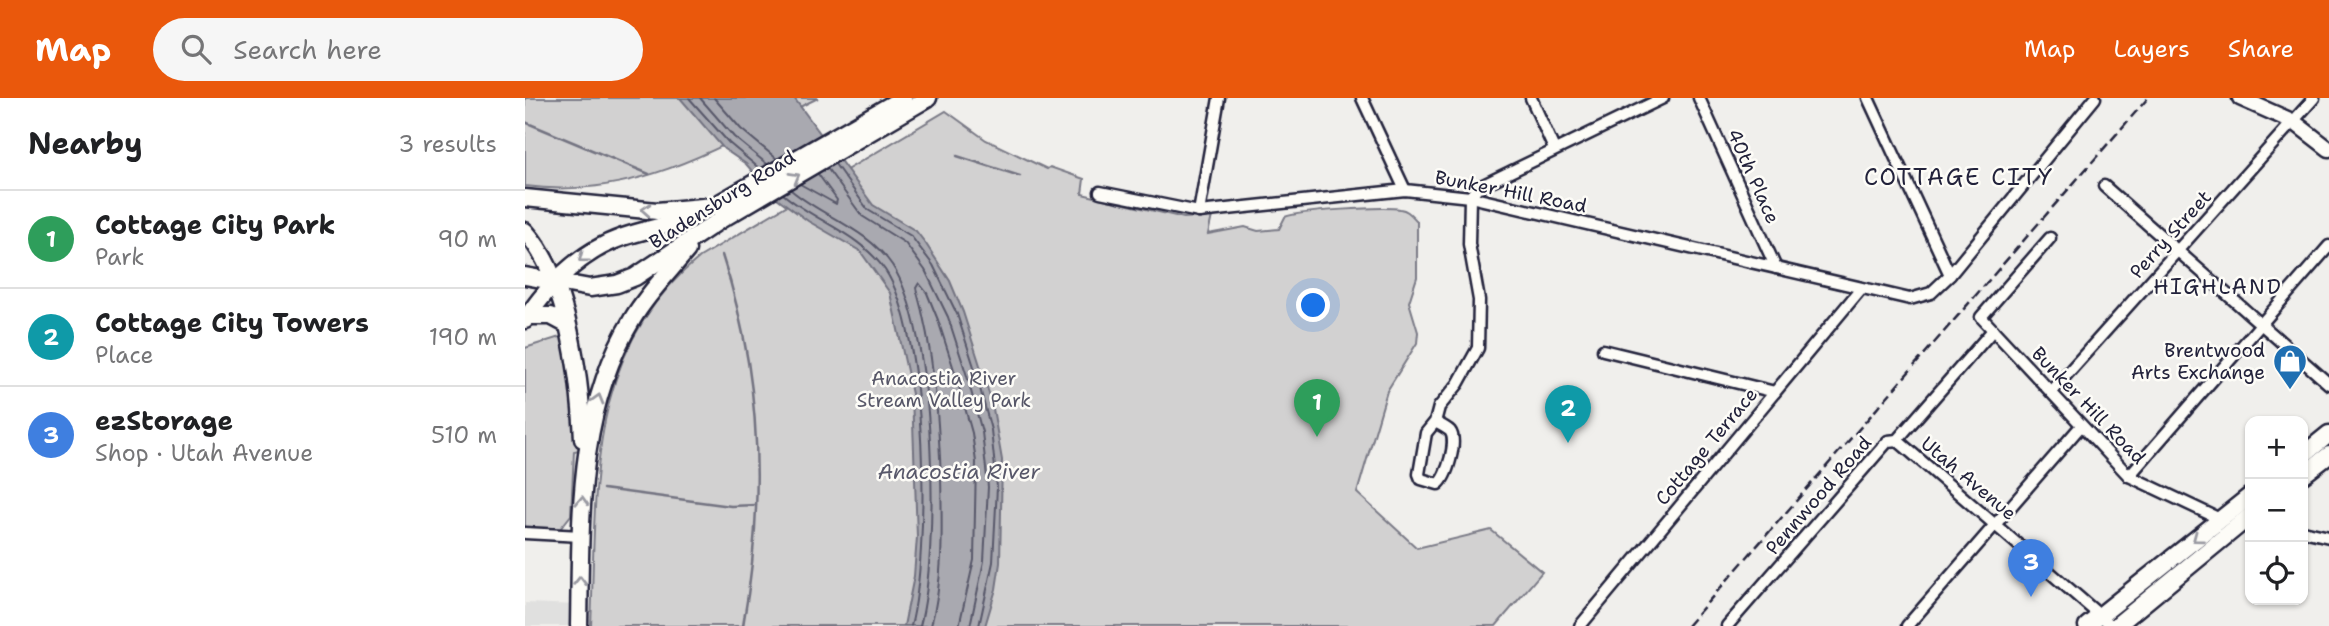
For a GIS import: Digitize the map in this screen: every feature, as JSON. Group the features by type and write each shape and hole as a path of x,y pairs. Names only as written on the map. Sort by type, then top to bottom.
{"main road":[{"name":"Bladensburg Road","path":"845,140 903,98"},
{"name":"Bladensburg Road","path":"525,276 555,284 590,288 617,284 650,269 704,230 736,202 845,140 928,98"},
{"path":"2240,98 2294,122 2329,149"},
{"name":"Bladensburg Road","path":"525,198 657,211 736,202"},
{"path":"526,318 574,264 601,246 678,222 713,206"},
{"path":"583,466 601,387 625,331 649,293 704,230"},
{"path":"525,231 539,249 555,284 566,324 579,393 583,466 579,626"},
{"path":"526,318 551,316 566,324"},
{"path":"2308,451 2329,434"},
{"path":"2308,471 2329,456"},
{"path":"2109,622 2245,500"},
{"path":"2087,626 2109,622 2245,521"}],"street":[{"path":"1199,212 1219,98"},
{"path":"1362,98 1405,190"},
{"path":"1531,98 1554,149"},
{"path":"1435,422 1450,432 1453,439 1444,479 1438,484 1421,479 1419,474 1426,433 1435,422 1439,407 1458,384 1478,348 1479,300 1469,244 1470,197 1477,188 1663,98"},
{"name":"40th Place","path":"1699,98 1776,268"},
{"path":"1868,98 1950,275 2095,98"},
{"name":"Perry Street","path":"2051,393 2314,98"},
{"path":"2104,186 2329,384"},
{"name":"Bunker Hill Road","path":"1100,192 1199,212 1405,190 1470,197 1910,299 1931,293 1950,275"},
{"name":"Bunker Hill Road","path":"2050,238 1981,317 2080,427 2129,476 2222,520"},
{"path":"2129,476 2329,246"},
{"name":"Cottage Terrace","path":"1580,626 1860,289"},
{"name":"Pennwood Road","path":"1727,626 1888,441 1897,440 1993,330"},
{"path":"1603,350 1775,392"},
{"path":"1907,626 2080,427"},
{"name":"Utah Avenue","path":"1897,440 1996,522 2109,622"},
{"path":"2308,532 2329,537"},
{"path":"525,533 581,536"}],"shaded area":[{"path":"525,603 579,605 579,626 525,626"}],"green space":[{"path":"525,98 818,98 677,165 642,177 605,185 566,188 525,186"},
{"name":"Anacostia River Stream Valley Park","path":"946,111 986,140 1047,169 1050,167 1084,179 1082,194 1184,218 1212,216 1208,234 1245,227 1258,231 1279,229 1285,217 1323,211 1391,208 1409,213 1417,221 1417,277 1409,302 1418,332 1417,343 1387,391 1357,493 1417,548 1491,530 1542,572 1496,626 591,626 597,475 604,426 616,379 634,335 662,294 700,257"},
{"path":"566,335 574,378 580,450 574,451 571,515 560,529 525,528 525,348"}],"water":[{"name":"Anacostia River","path":"680,98 794,98 873,205 916,231 950,281 963,312 992,403 1002,460 1000,563 996,589 985,626 904,626 914,576 917,537 912,394 890,293 860,251 808,221 773,195 746,164 724,149"}],"waterway":[{"path":"525,122 649,174"},
{"path":"957,156 1020,176"},
{"path":"722,255 745,346 756,439 755,533 743,626"},
{"path":"603,489 731,506 756,505"}],"railway":[{"path":"1687,626 2148,98"}],"place":[{"name":"Brentwood Arts Exchange","path":"2290,391"},
{"name":"Cottage City Park","path":"1317,437"},
{"name":"Cottage City Towers","path":"1568,443"},
{"name":"ezStorage","path":"2031,597"}],"district":[{"name":"COTTAGE CITY","path":"1959,177"},
{"name":"HIGHLAND","path":"2218,287"}]}
